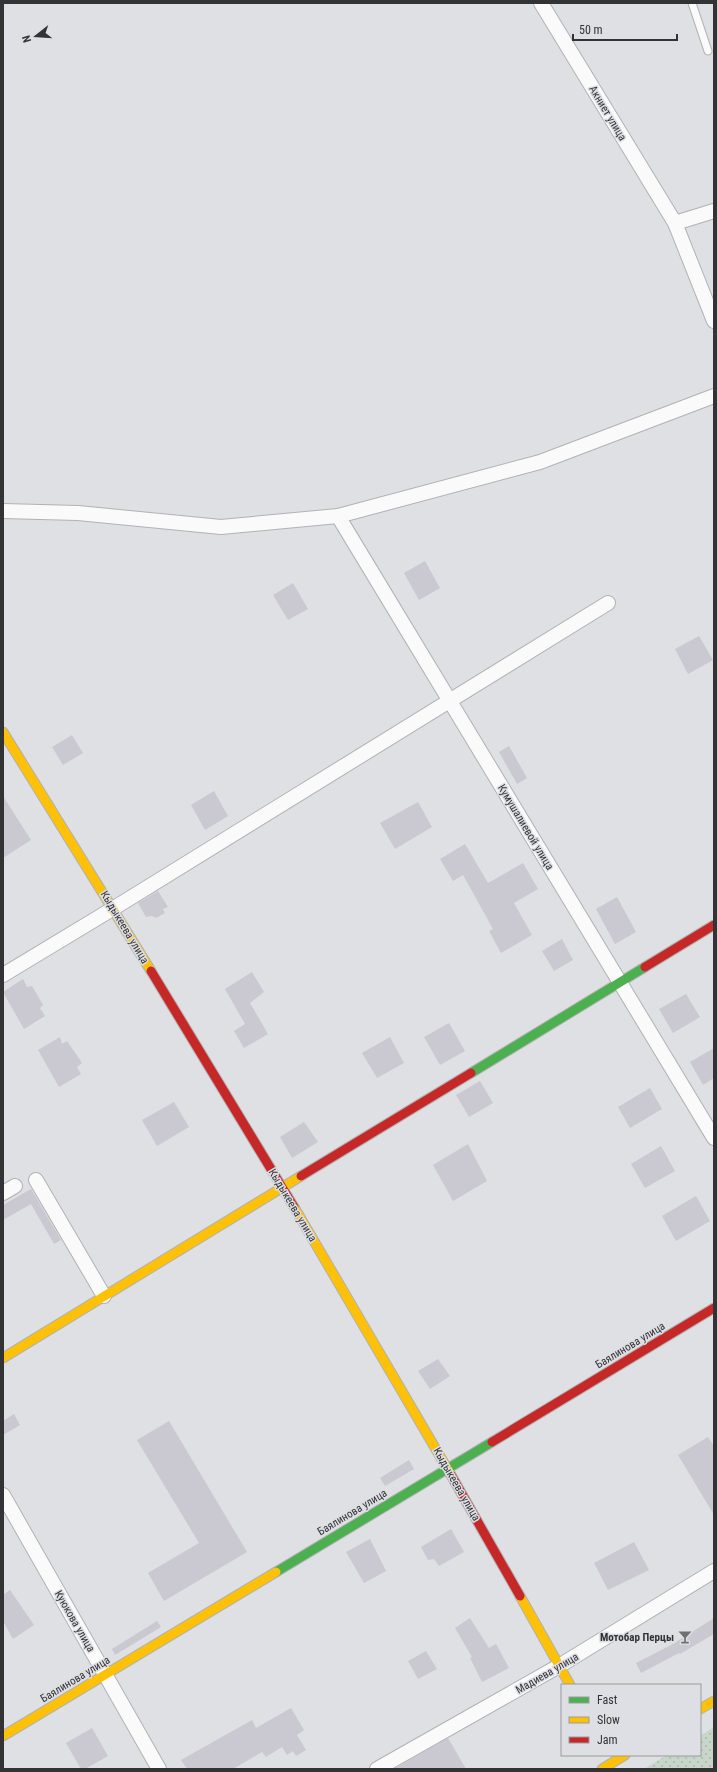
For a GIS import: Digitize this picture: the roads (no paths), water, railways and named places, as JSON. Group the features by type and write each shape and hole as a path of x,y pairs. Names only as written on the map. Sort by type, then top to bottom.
{"street":[{"name":"Акниет улица","path":"541,3 675,223 714,321"},
{"path":"675,223 714,211"},
{"path":"3,511 78,513 221,527 338,516 540,462 714,396"},
{"name":"Кумушалиевой улица","path":"338,516 714,1138"},
{"path":"3,975 608,603"},
{"name":"Кыдыкеева улица","path":"3,732 114,908 282,1187 448,1468 569,1684"},
{"path":"3,1358 714,925"},
{"path":"36,1180 104,1296"},
{"name":"Баялинова улица","path":"3,1736 714,1308"},
{"name":"Куюкова улица","path":"3,1495 159,1769"},
{"name":"Мадиева улица","path":"377,1769 559,1666 714,1571"},
{"path":"701,1708 714,1701"}],"lane":[{"path":"692,3 708,51"}],"place":[{"name":"Мотобар Перцы","path":"685,1637"}]}
